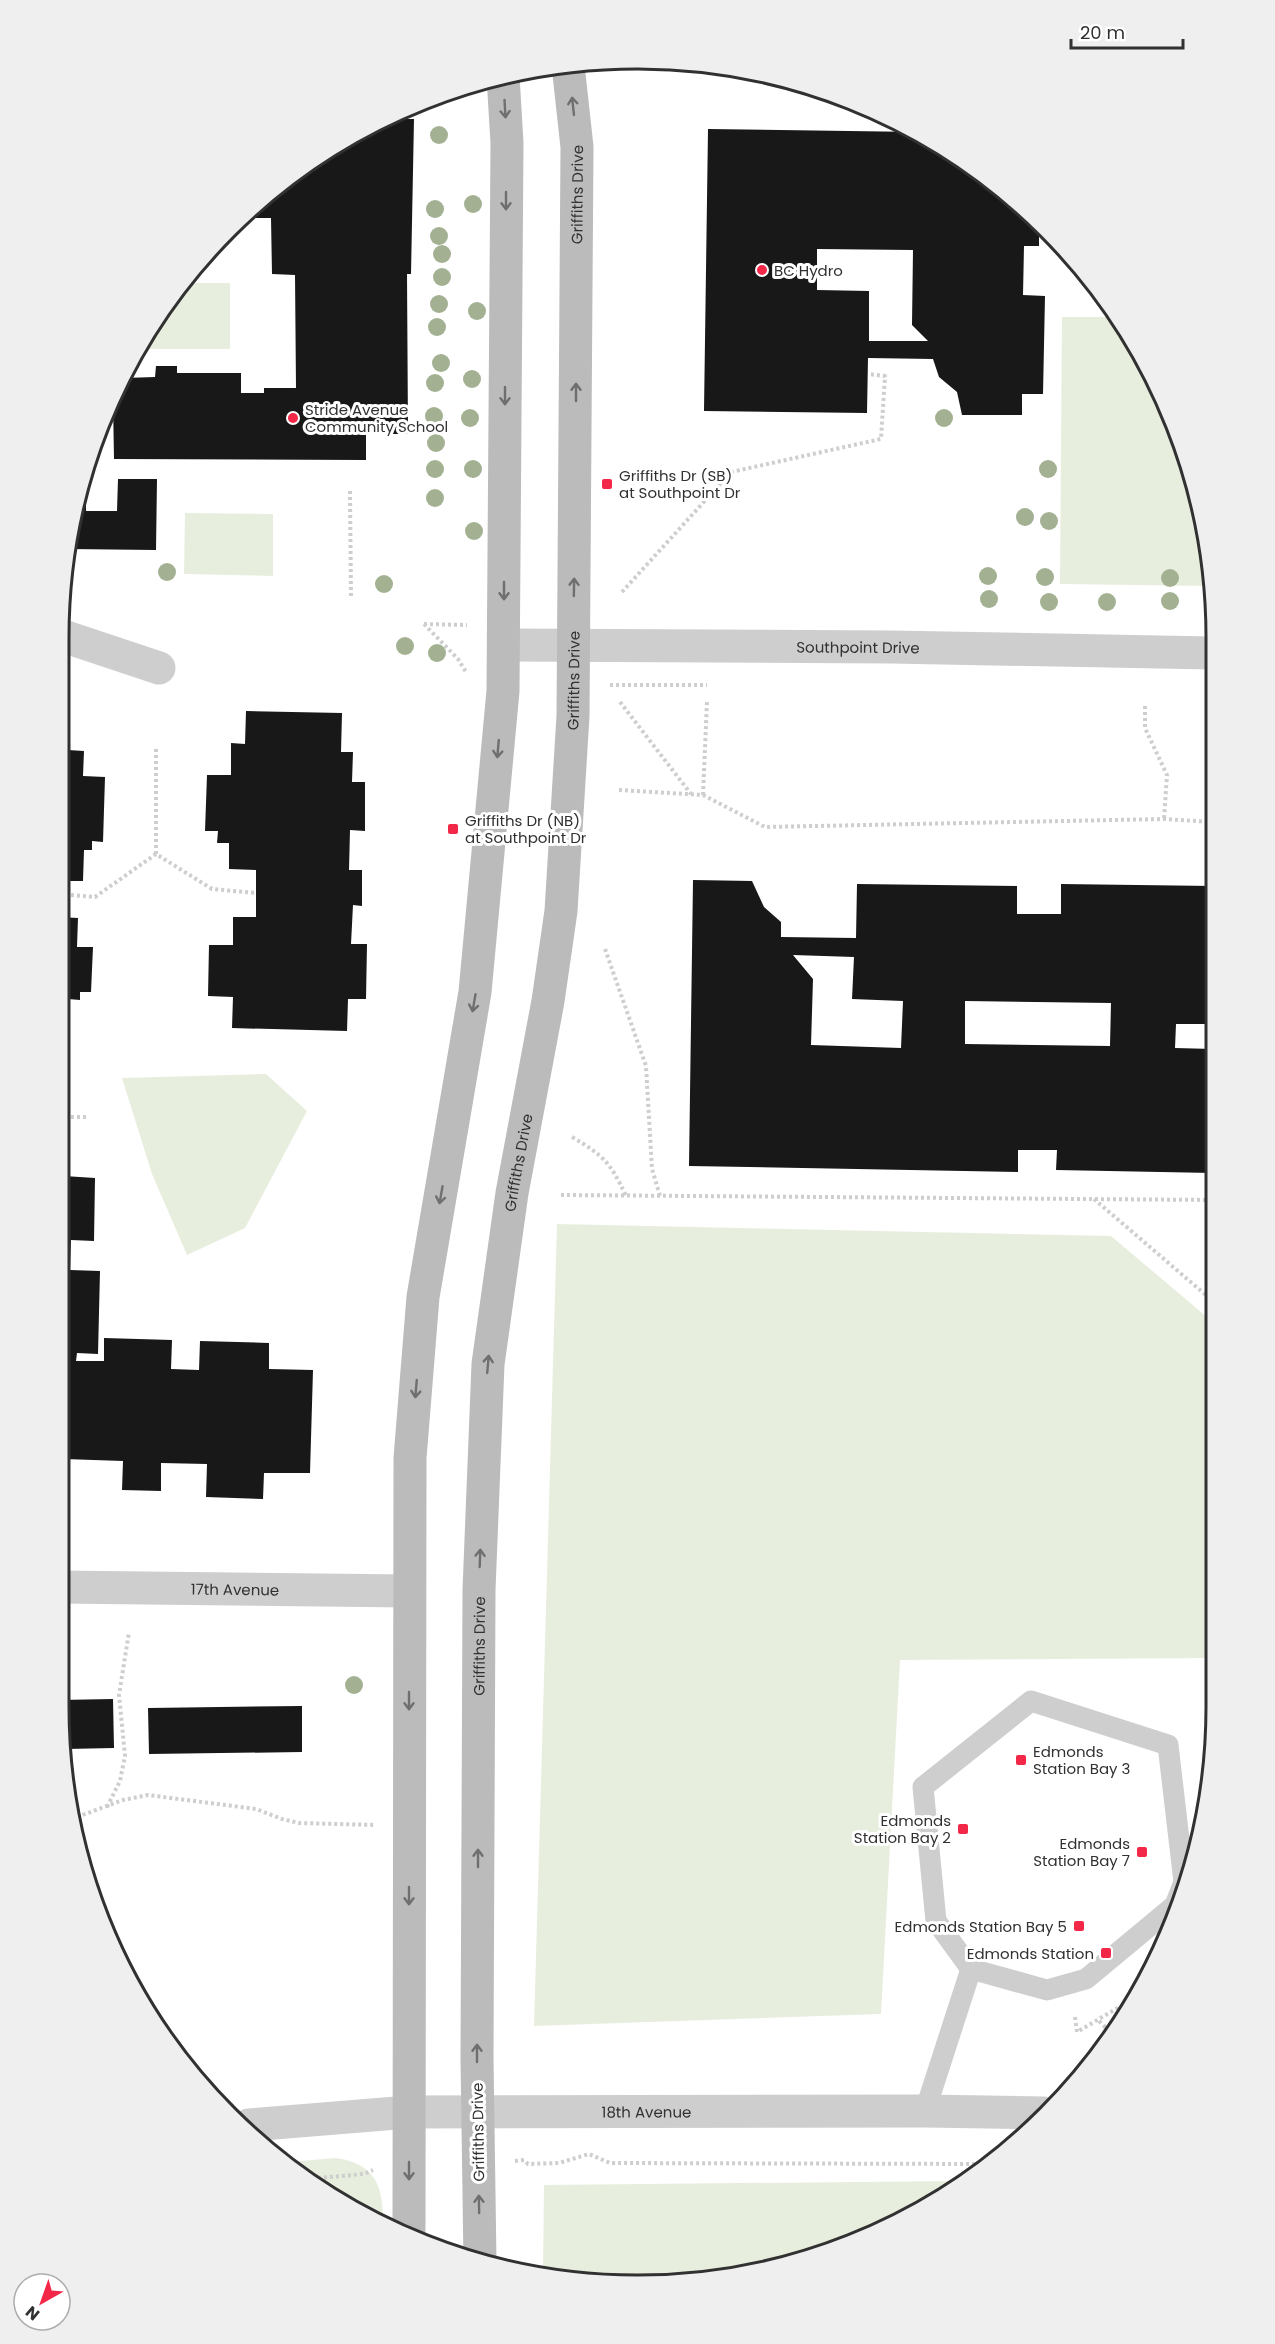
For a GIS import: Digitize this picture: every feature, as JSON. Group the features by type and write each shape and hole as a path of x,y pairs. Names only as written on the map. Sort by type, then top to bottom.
{"main road":[{"name":"Griffiths Drive","path":"480,2253 479,1590 488,1364 512,1193 548,1001 561,911 573,716 577,147 569,73"},
{"path":"409,2227 410,1458 423,1297 475,992 503,691 507,143 504,85"}],"street":[{"path":"69,638 159,668"},
{"name":"Southpoint Drive","path":"504,645 891,647 1206,653"},
{"name":"17th Avenue","path":"69,1587 410,1591"},
{"name":"18th Avenue","path":"253,2125 409,2112 1034,2113"}],"lane":[{"path":"1168,1911 1086,1979 1047,1990 971,1969 936,1922 923,1787 1031,1701 1168,1745 1182,1869"},
{"path":"925,2111 971,1969"}],"path":[{"path":"622,592 731,472 881,440 885,376 867,374"},
{"path":"350,491 351,597"},
{"path":"460,625 424,624 458,659 469,680"},
{"path":"703,795 706,701"},
{"path":"620,702 691,795"},
{"path":"1145,706 1144,728 1167,775 1164,819"},
{"path":"156,748 156,854"},
{"path":"619,790 703,795 765,826 1164,819 1206,822"},
{"path":"156,854 212,889 256,893"},
{"path":"69,895 94,897 156,854"},
{"path":"605,950 646,1066 652,1169 660,1196"},
{"path":"69,1117 89,1117"},
{"path":"572,1137 592,1149 613,1167 626,1196"},
{"path":"561,1195 1206,1200"},
{"path":"1094,1199 1206,1295"},
{"path":"107,1807 120,1781 125,1756 119,1695 129,1632"},
{"path":"80,1816 123,1800 148,1796 256,1809 299,1823 379,1825"},
{"path":"1075,2017 1077,2032 1119,2008"},
{"path":"1099,2021 1106,2028"},
{"path":"526,2162 528,2164 559,2163 589,2154 610,2163 975,2164"},
{"path":"320,2178 364,2174 369,2170"}],"green space":[{"path":"193,283 230,283 230,349 148,349"},
{"path":"1062,317 1107,317 1130,353 1147,386 1176,455 1195,527 1203,586 1060,584"},
{"path":"185,513 273,514 273,576 184,574"},
{"path":"266,1074 307,1111 245,1228 187,1255 152,1174 122,1078"},
{"path":"557,1224 1111,1236 1206,1316 1206,1658 900,1660 881,2014 534,2026"},
{"path":"336,2158 359,2165 367,2170 378,2185 383,2214 353,2199 296,2161"},
{"path":"950,2181 922,2199 855,2232 785,2256 712,2270 638,2275 600,2274 543,2267 544,2185"}],"building":[{"path":"405,119 414,119 411,274 407,274 408,434 366,434 366,460 114,459 113,417 132,378 155,377 156,366 177,366 177,373 241,373 241,393 264,393 264,388 296,388 295,275 272,274 271,218 255,218 291,186 353,145"},
{"name":"BC Hydro","path":"708,129 896,132 922,145 984,186 1039,236 1039,246 1024,246 1023,295 1045,296 1043,394 1022,394 1022,415 962,415 957,392 939,377 933,359 868,358 867,413 704,411","holes":["817,249 913,250 912,325 928,341 869,341 869,291 817,290"]},
{"path":"118,479 157,479 156,550 76,549 86,499 86,511 117,511"},
{"path":"246,711 342,713 341,752 353,752 352,782 365,782 365,831 350,830 349,870 362,870 362,906 353,905 351,944 367,944 366,999 348,999 347,1031 232,1028 233,997 208,996 209,945 233,945 233,917 256,917 256,870 229,869 229,843 217,843 218,831 205,831 207,775 231,775 231,743 245,744"},
{"path":"69,750 84,751 83,776 105,777 103,842 92,841 92,850 84,850 83,881 69,881"},
{"path":"693,880 752,881 764,907 781,922 781,937 856,938 857,884 1017,886 1017,914 1061,914 1061,884 1206,886 1206,1024 1176,1024 1175,1048 1206,1049 1206,1173 1056,1170 1057,1150 1018,1150 1018,1172 689,1166","holes":["793,955 854,957 852,999 903,1001 901,1048 811,1045 813,979","965,1001 1111,1003 1110,1046 965,1044"]},
{"path":"69,918 78,918 77,947 93,947 91,992 80,992 80,1000 69,999"},
{"path":"69,1176 95,1178 94,1241 71,1240 70,1270 100,1271 98,1354 77,1353 76,1361 104,1361 104,1338 172,1340 171,1369 199,1370 200,1341 269,1343 269,1369 313,1370 310,1473 264,1473 263,1499 206,1497 207,1464 161,1463 161,1491 122,1490 123,1461 69,1459"},
{"path":"113,1699 114,1748 71,1749 69,1700"},
{"path":"302,1706 302,1752 149,1754 148,1708"}],"place":[{"name":"BC Hydro","path":"762,270"},
{"name":"Stride Avenue Community School","path":"293,418"},
{"name":"Griffiths Dr (SB) at Southpoint Dr","path":"607,484"},
{"name":"Griffiths Dr (NB) at Southpoint Dr","path":"453,829"},
{"name":"Edmonds Station Bay 3","path":"1021,1760"},
{"name":"Edmonds Station Bay 2","path":"963,1829"},
{"name":"Edmonds Station Bay 7","path":"1142,1852"},
{"name":"Edmonds Station Bay 5","path":"1079,1926"},
{"name":"Edmonds Station","path":"1106,1953"}]}
